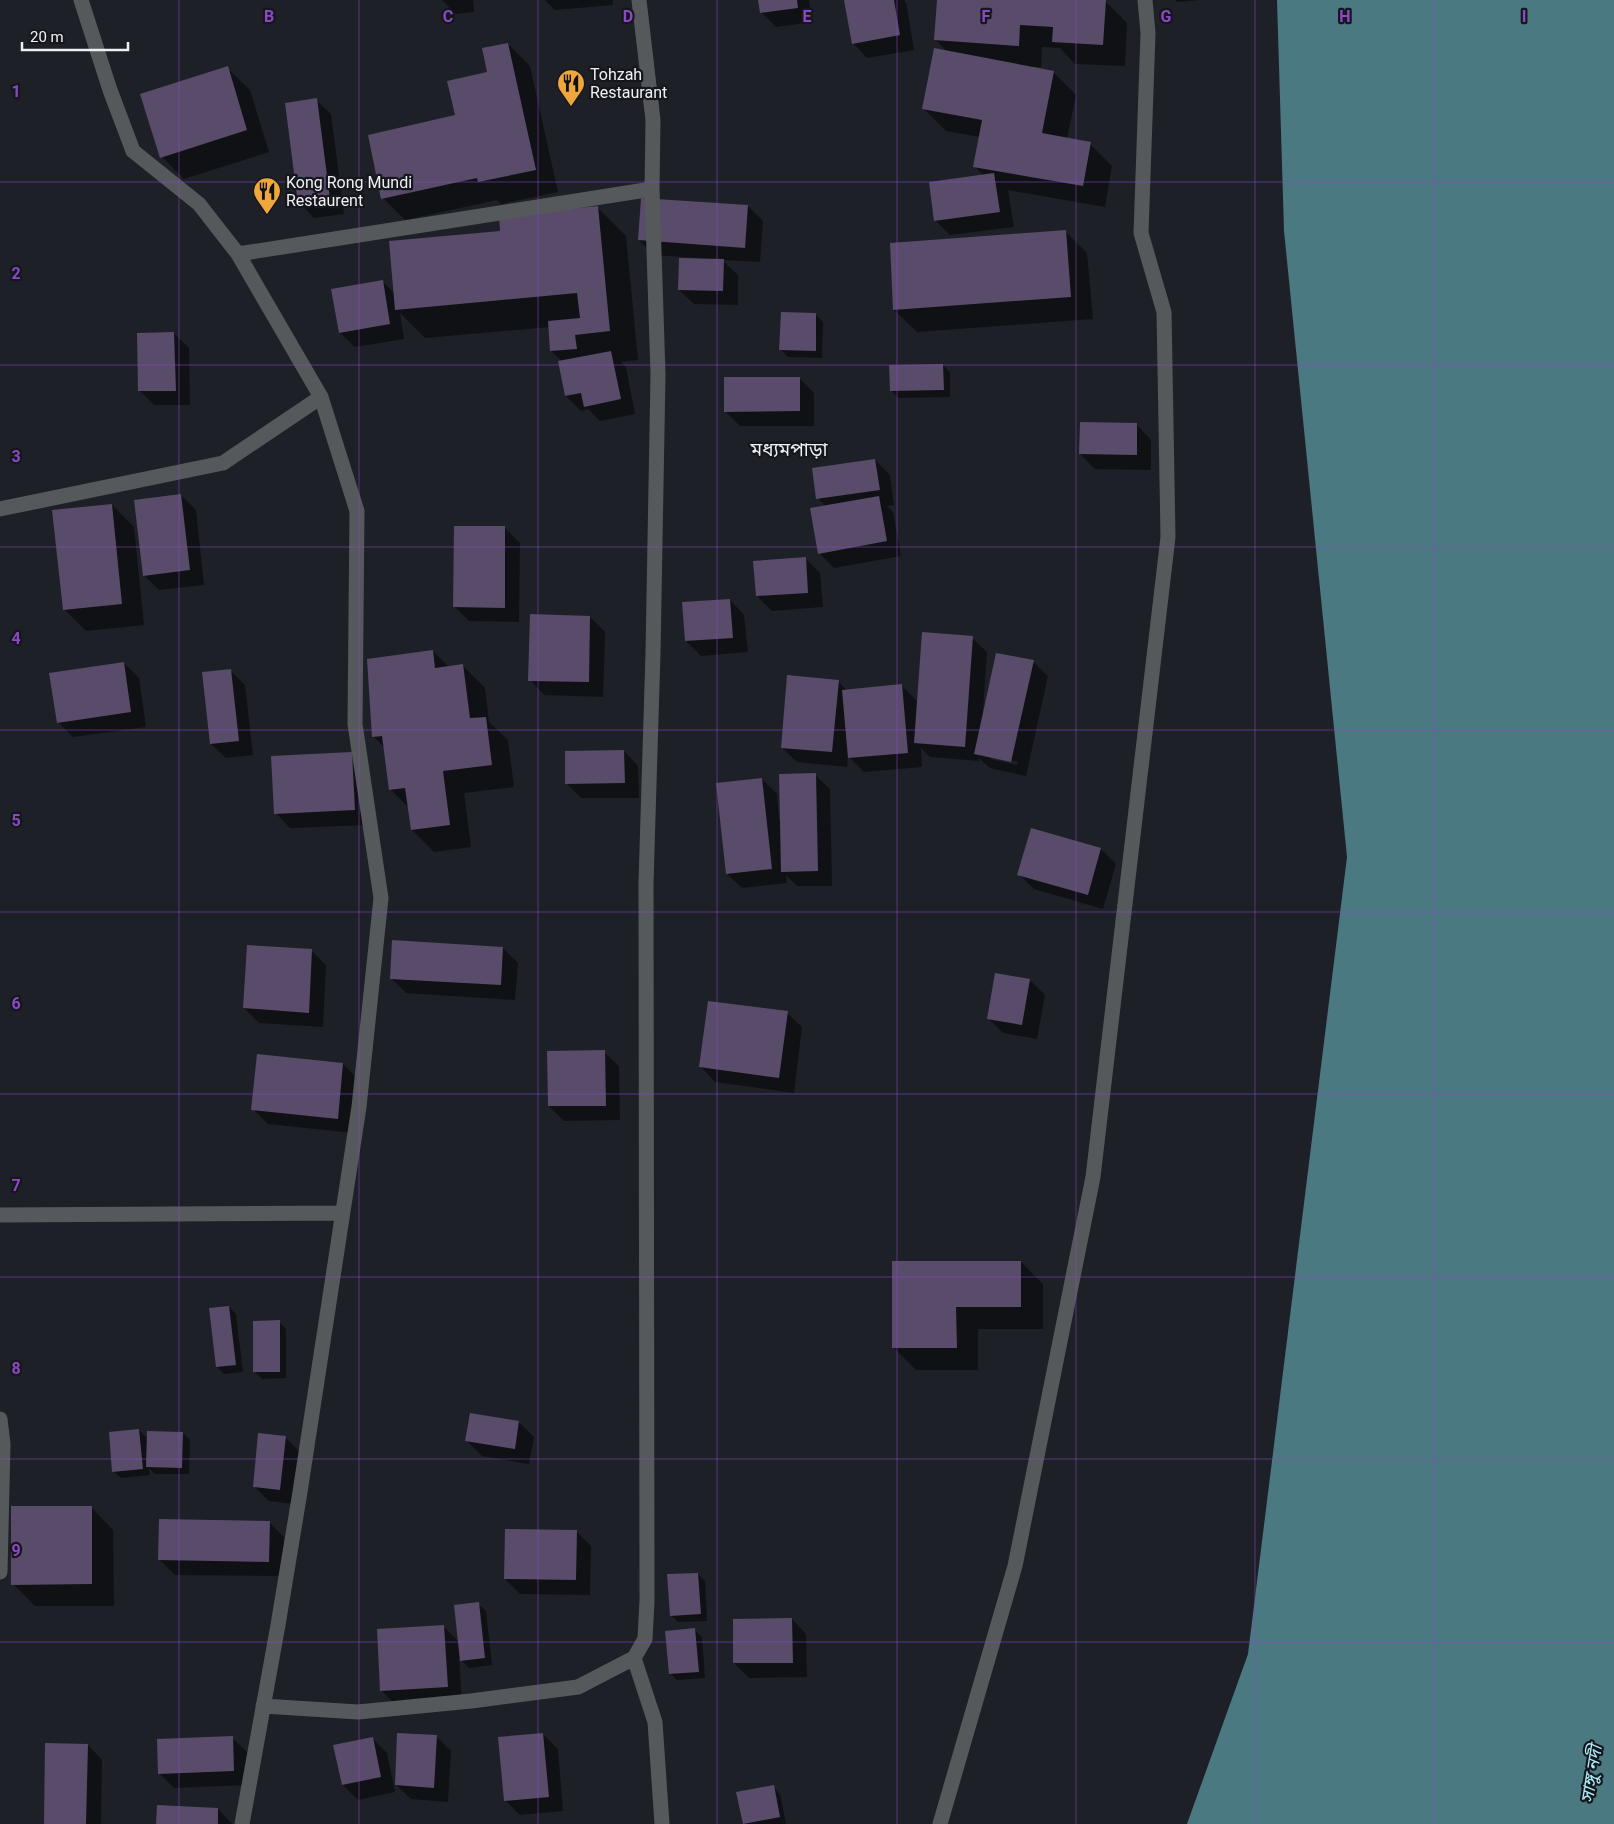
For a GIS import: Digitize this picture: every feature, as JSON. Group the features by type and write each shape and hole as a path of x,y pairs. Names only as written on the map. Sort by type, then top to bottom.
{"street":[{"path":"81,0 110,90 133,151 198,204 238,254 322,397 357,511 355,724 381,898 359,1107 298,1502 242,1824"},
{"path":"263,1706 358,1712 578,1687 634,1658 645,1639 647,1601 646,883 658,374 652,188 653,120 639,0"},
{"path":"940,1824 1015,1566 1093,1177 1168,537 1164,312 1141,232 1148,33 1145,0"},
{"path":"238,254 652,188"},
{"path":"0,509 223,463 322,397"},
{"path":"0,1215 342,1213"},
{"path":"0,1419 3,1444 0,1572"},
{"path":"634,1658 655,1722 662,1824"}],"water":[{"name":"সাঙ্গু নদী","path":"1277,0 1614,0 1614,1824 1187,1824 1248,1654 1347,857 1284,231"}],"building":[{"path":"758,0 797,0 798,8 760,13"},
{"path":"844,0 894,0 900,35 852,44"},
{"path":"937,0 1106,0 1103,45 1052,42 1053,27 1020,25 1019,46 934,40"},
{"path":"508,43 536,170 478,182 477,178 381,199 368,135 455,115 447,81 487,72 482,48"},
{"path":"934,48 1054,71 1042,133 1091,142 1083,186 973,167 982,120 922,109"},
{"path":"228,66 247,130 160,158 140,94"},
{"path":"317,98 330,199 298,204 285,103"},
{"path":"994,173 1000,212 934,221 929,182"},
{"path":"641,198 748,205 745,248 638,240"},
{"path":"598,206 610,331 575,335 577,349 550,351 548,321 580,318 577,293 395,310 389,241 500,231 499,216"},
{"path":"1066,230 1071,297 893,310 890,243"},
{"path":"679,258 724,259 723,291 678,290"},
{"path":"383,280 390,324 339,333 331,289"},
{"path":"781,312 816,313 816,351 779,350"},
{"path":"174,332 176,391 138,391 137,333"},
{"path":"611,351 621,399 584,407 581,393 565,396 558,361"},
{"path":"943,364 944,390 890,391 889,365"},
{"path":"724,377 800,377 800,411 724,412"},
{"path":"1080,422 1137,423 1137,455 1079,454"},
{"path":"875,459 880,490 816,499 812,468"},
{"path":"181,494 190,570 143,576 134,500"},
{"path":"879,496 887,541 818,554 810,508"},
{"path":"112,504 122,604 63,610 52,510"},
{"path":"454,526 505,526 505,608 453,607"},
{"path":"806,557 808,593 756,596 753,561"},
{"path":"730,599 733,638 685,641 682,602"},
{"path":"530,614 590,616 589,682 528,681"},
{"path":"922,632 973,636 965,747 914,743"},
{"path":"433,650 435,668 463,664 470,718 486,717 492,765 443,771 450,825 411,830 405,788 389,790 382,736 372,737 367,659"},
{"path":"996,653 1034,660 1011,762 974,754"},
{"path":"124,662 131,712 57,723 49,673"},
{"path":"231,669 239,741 210,744 202,672"},
{"path":"787,675 839,680 832,752 781,748"},
{"path":"902,684 908,753 848,758 842,690"},
{"path":"624,750 625,783 565,784 565,751"},
{"path":"352,752 355,810 274,814 271,756"},
{"path":"816,773 818,871 781,872 779,774"},
{"path":"762,778 772,869 726,874 716,783"},
{"path":"1031,828 1101,848 1088,895 1017,875"},
{"path":"392,940 503,947 501,985 390,979"},
{"path":"247,945 312,949 309,1013 243,1008"},
{"path":"995,973 1030,979 1022,1025 987,1019"},
{"path":"708,1001 788,1011 779,1078 699,1067"},
{"path":"605,1050 606,1106 548,1106 547,1051"},
{"path":"257,1054 343,1063 338,1119 251,1110"},
{"path":"892,1261 1021,1261 1021,1307 956,1307 957,1348 892,1348"},
{"path":"229,1306 236,1365 216,1367 209,1308"},
{"path":"280,1320 280,1372 253,1372 253,1321"},
{"path":"470,1413 519,1421 515,1449 465,1441"},
{"path":"139,1429 143,1469 112,1472 109,1432"},
{"path":"147,1431 183,1432 182,1468 146,1467"},
{"path":"258,1433 286,1436 280,1490 253,1487"},
{"path":"11,1506 92,1506 92,1584 11,1585"},
{"path":"159,1519 270,1521 269,1562 158,1560"},
{"path":"505,1529 577,1530 576,1580 504,1579"},
{"path":"698,1573 701,1614 670,1616 667,1574"},
{"path":"479,1602 485,1658 460,1661 454,1605"},
{"path":"792,1618 793,1663 733,1663 733,1619"},
{"path":"444,1625 448,1687 380,1691 377,1629"},
{"path":"695,1628 699,1672 669,1674 665,1631"},
{"path":"397,1733 437,1735 434,1788 395,1785"},
{"path":"543,1733 549,1797 504,1801 498,1737"},
{"path":"233,1736 234,1771 158,1774 157,1739"},
{"path":"373,1737 381,1777 342,1785 333,1745"},
{"path":"45,1743 88,1744 86,1824 44,1824"},
{"path":"774,1785 780,1817 743,1824 736,1792"},
{"path":"157,1805 218,1808 218,1824 156,1824"}],"place":[{"name":"Tohzah Restaurant","path":"571,107"},
{"name":"Kong Rong Mundi Restaurent","path":"267,215"}],"district":[{"name":"মধ্যমপাড়া","path":"789,449"}]}
